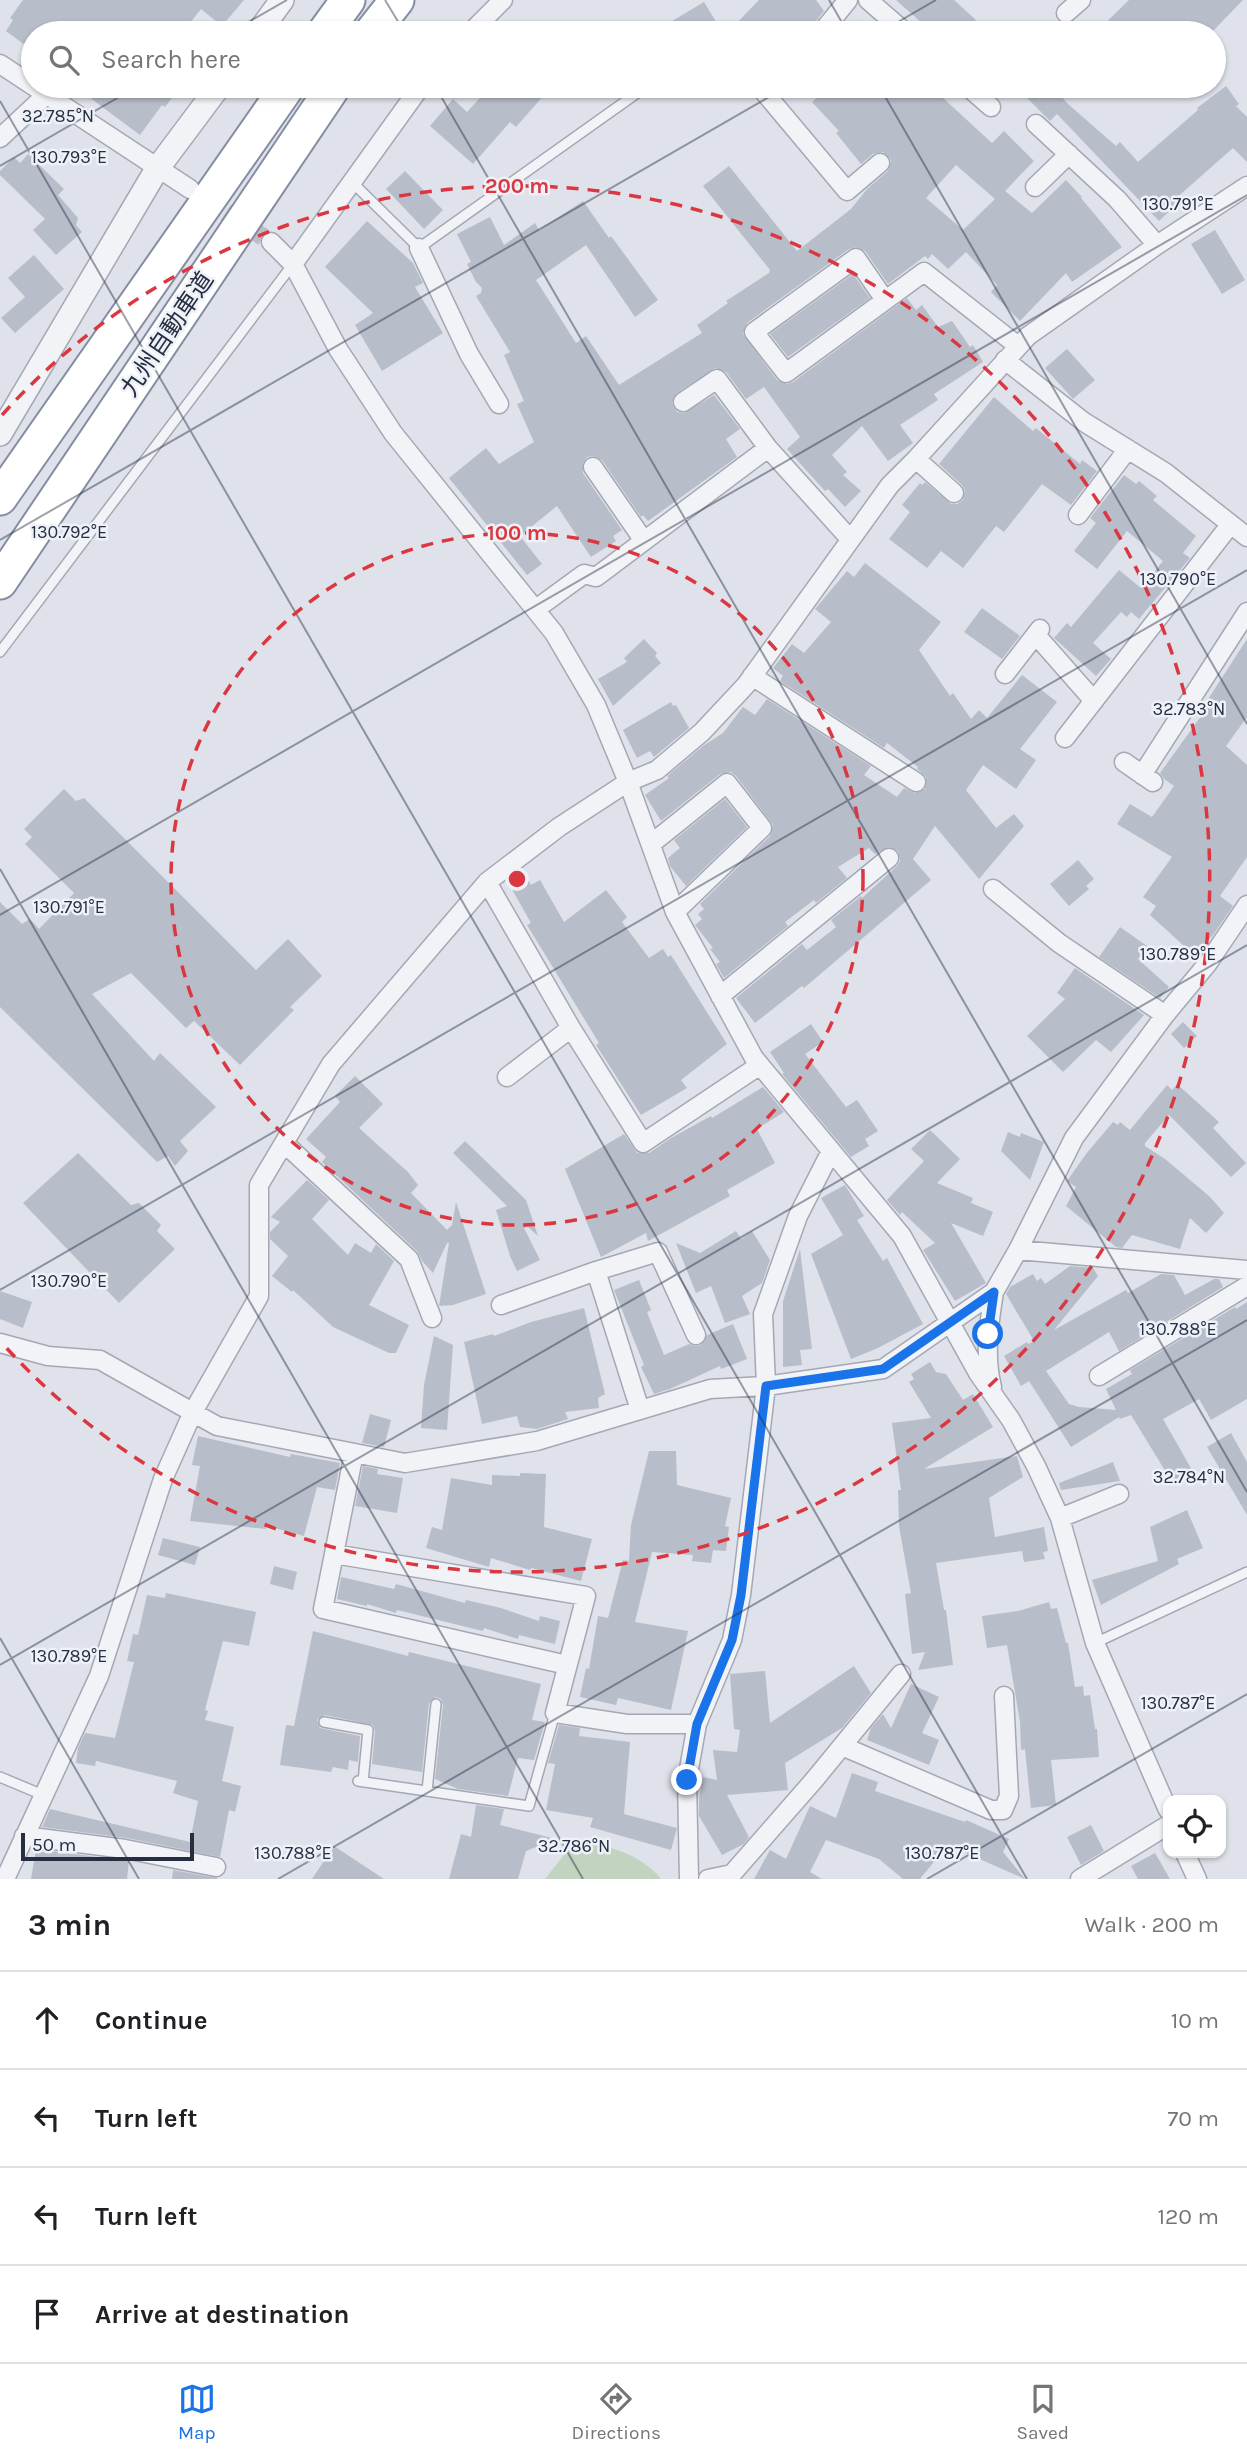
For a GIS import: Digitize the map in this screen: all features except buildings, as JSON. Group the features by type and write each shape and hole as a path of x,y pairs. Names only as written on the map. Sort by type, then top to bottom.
{"highway":[{"path":"333,21 348,0"},
{"path":"380,21 397,0"},
{"name":"九州自動車道","path":"0,498 280,98"},
{"name":"九州自動車道","path":"0,582 326,98"}],"street":[{"path":"482,21 503,0"},
{"path":"831,21 848,0"},
{"path":"868,0 892,21"},
{"path":"1066,13 1081,0"},
{"path":"265,21 276,3"},
{"path":"0,64 21,78"},
{"path":"0,138 43,98"},
{"path":"50,98 190,189"},
{"path":"0,434 157,169 210,98"},
{"path":"293,264 412,98"},
{"path":"769,98 847,191 880,163"},
{"path":"981,98 991,107"},
{"path":"1035,124 1117,199 1157,245"},
{"path":"1035,187 1069,154"},
{"path":"5,1879 99,1676 163,1479 193,1412 259,1296 258,1185 331,1064 487,882 559,827 628,782 657,770 702,732 752,676 890,485 916,460 1028,335 1247,186"},
{"path":"271,242 293,264 338,349 393,433 554,633 596,705 676,912 760,1065 902,1236 950,1322 1011,1419 1060,1518 1095,1643 1163,1799"},
{"path":"419,248 469,354 499,404"},
{"path":"885,300 856,258 754,332 786,373 924,272 1018,346"},
{"path":"1005,360 1084,422 1166,473 1247,537"},
{"path":"683,402 717,379 768,448 850,539"},
{"path":"536,609 584,574 596,577 768,448"},
{"path":"1078,515 1128,449"},
{"path":"916,460 954,494"},
{"path":"593,467 644,541"},
{"path":"1065,738 1230,525"},
{"path":"1124,762 1148,778 1247,612"},
{"path":"1005,674 1038,632 1094,701"},
{"path":"752,676 916,782"},
{"path":"651,844 727,783 762,828 676,912"},
{"path":"720,996 889,858"},
{"path":"487,882 571,1028 643,1143 760,1065"},
{"path":"993,889 1059,943 1165,1015"},
{"path":"993,1394 988,1371 989,1318 994,1292 1074,1138 1165,1015 1208,963 1247,905"},
{"path":"507,1077 571,1028"},
{"path":"284,1143 409,1259 432,1318"},
{"path":"689,1879 687,1780 697,1724 732,1640 741,1595 766,1386 763,1314 798,1216 831,1151"},
{"path":"1018,1250 1247,1270"},
{"path":"501,1305 596,1270 658,1252 696,1335"},
{"path":"596,1270 640,1410"},
{"path":"1098,1376 1247,1286"},
{"path":"0,1343 48,1356 100,1360 217,1426 405,1463 537,1441 710,1389 766,1386 883,1369 994,1292"},
{"path":"354,1453 323,1609 567,1665"},
{"path":"1060,1518 1119,1494"},
{"path":"334,1554 586,1596 555,1713 627,1724 697,1724"},
{"path":"708,1879 732,1874 901,1674"},
{"path":"842,1746 991,1810 1003,1810 1009,1796 1004,1696"},
{"path":"1080,1879 1163,1828"},
{"path":"24,1836 125,1849 216,1867"},
{"path":"1187,1858 1197,1879"}],"lane":[{"path":"352,182 419,248 630,98"},
{"path":"0,652 293,264"},
{"path":"1095,1643 1247,1572"},
{"path":"427,1791 436,1704"},
{"path":"324,1722 368,1730 361,1781 529,1805 555,1713"},
{"path":"0,1777 43,1795"}],"green space":[{"path":"575,1841 622,1852 643,1863 661,1879 545,1879"}],"tunnel":[{"path":"203,198 271,242"}],"route":[{"path":"687,1780 697,1724 732,1640 750,1534 766,1386 883,1369 994,1292 988,1334"}]}
